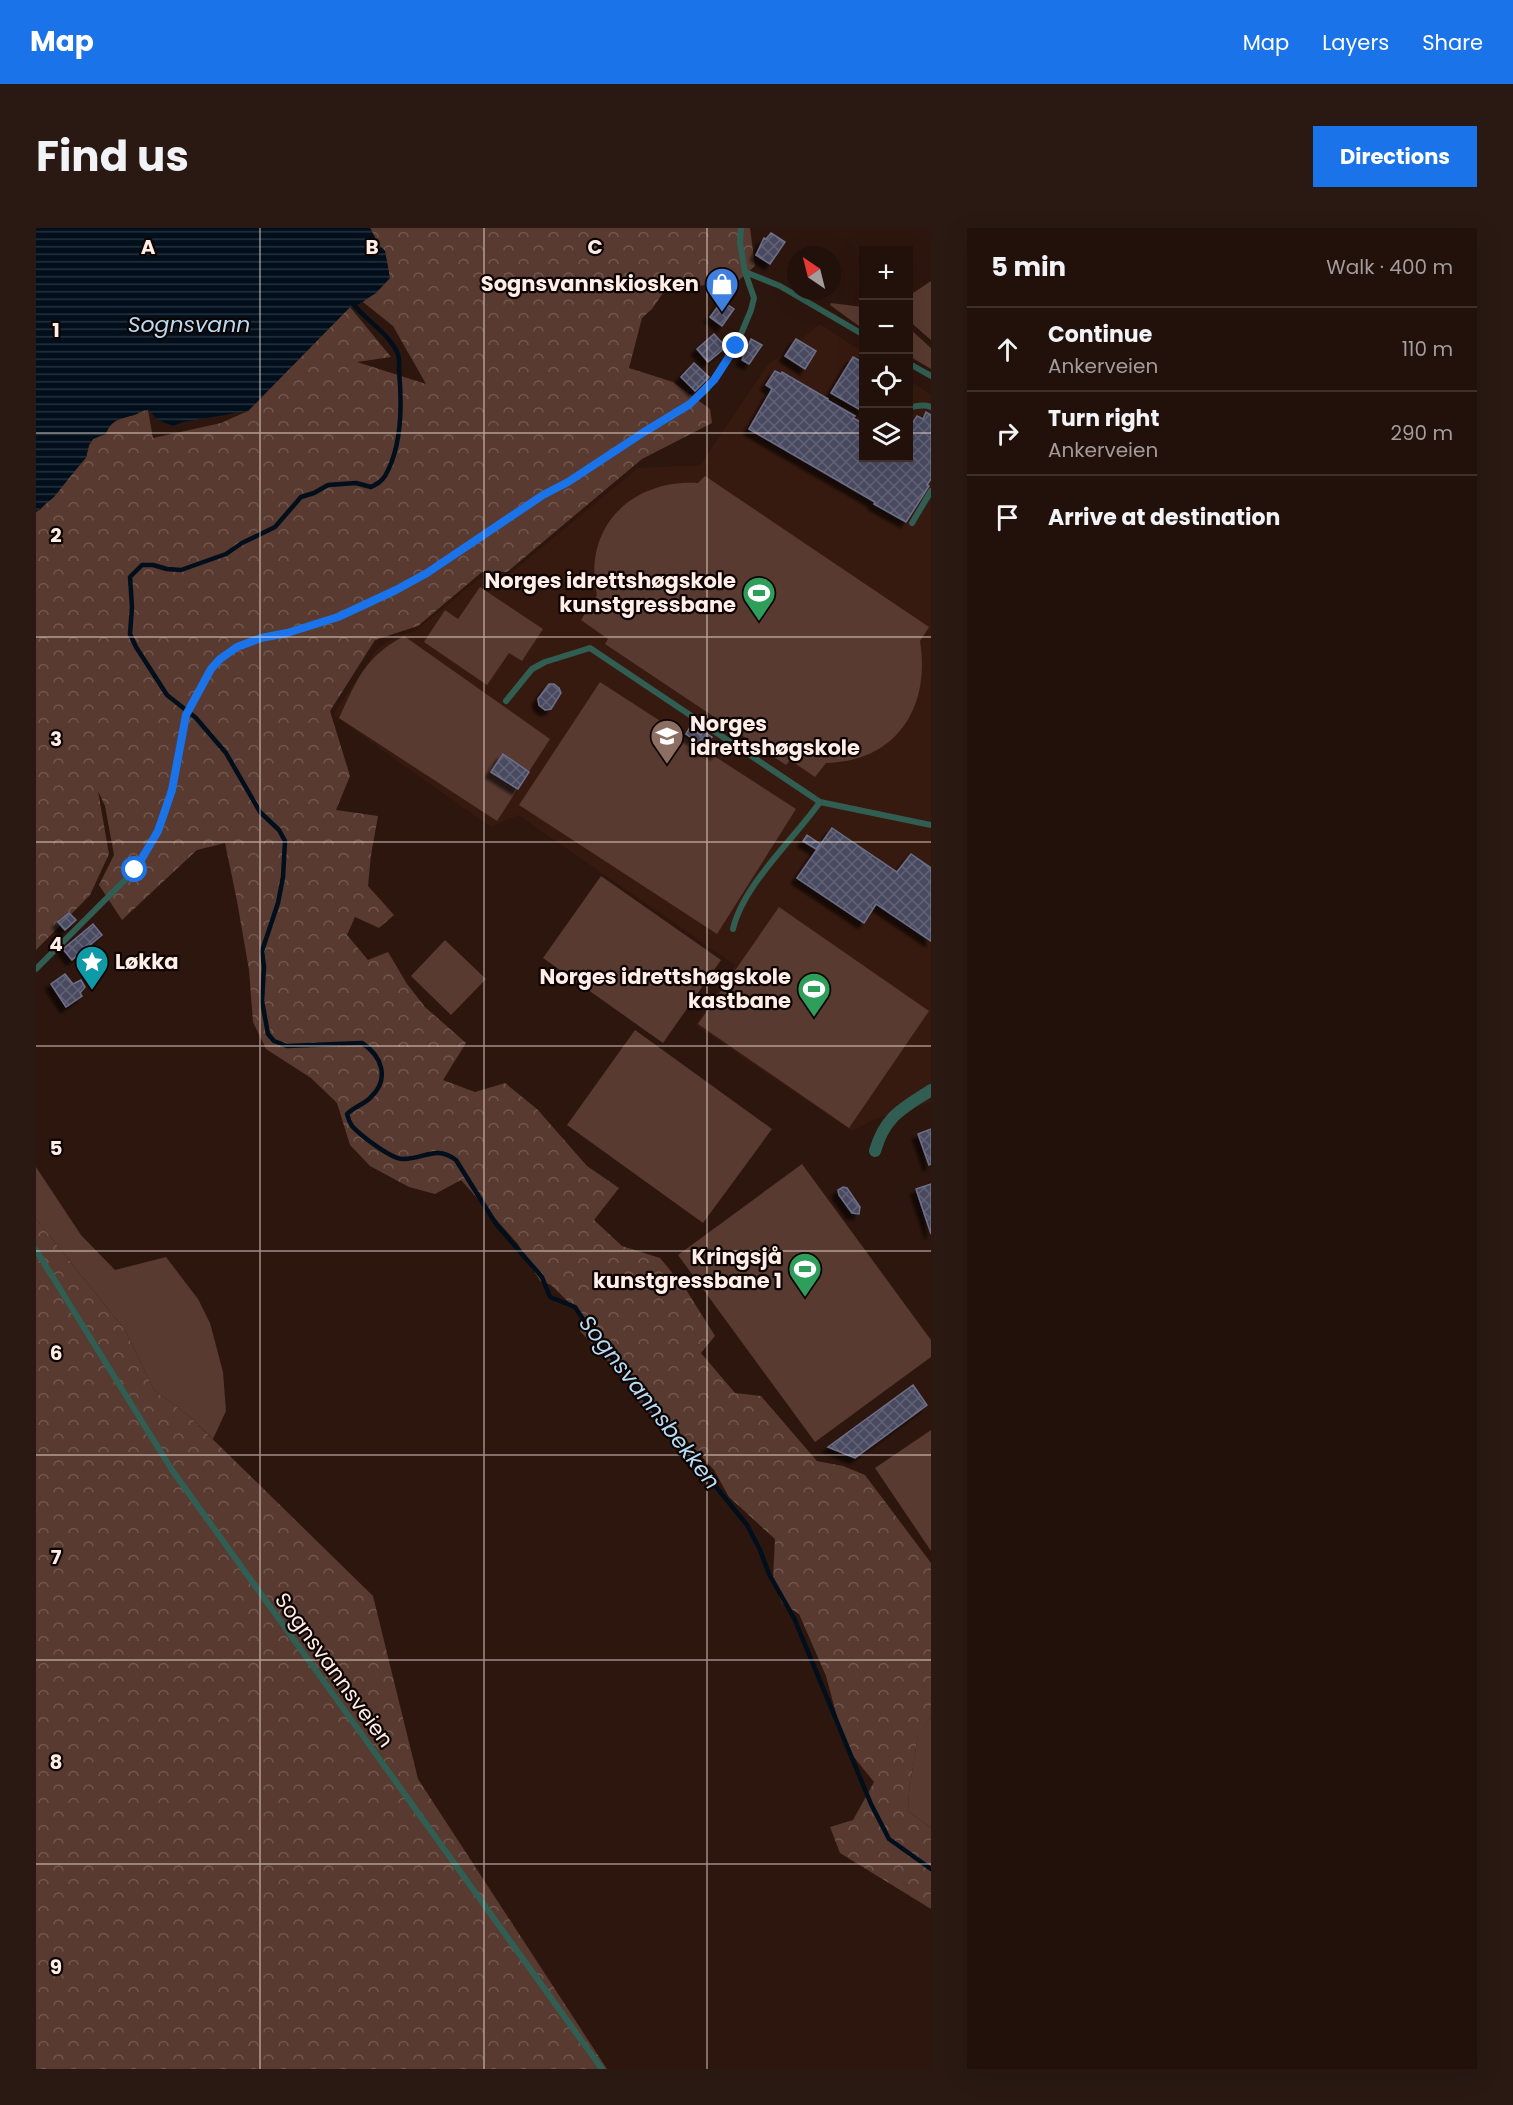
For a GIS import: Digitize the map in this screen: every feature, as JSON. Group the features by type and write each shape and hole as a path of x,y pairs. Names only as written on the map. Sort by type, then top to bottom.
{"street":[{"path":"874,1150 886,1123 931,1090"}],"lane":[{"path":"36,969 126,879 150,846 172,790 188,712 211,669 220,659 237,647 261,638 287,633 338,617 427,573 543,495 568,482 690,404 714,380 736,346 748,320 754,298 745,272 740,243 741,228"},
{"path":"745,272 780,286 859,332"},
{"path":"913,365 931,376"},
{"path":"910,408 926,404 931,407"},
{"path":"912,523 931,491"},
{"path":"506,701 532,669 545,662 590,648 820,802 931,825"},
{"path":"733,929 736,917 764,872 804,825 820,802"},
{"name":"Sognsvannsveien","path":"36,1250 183,1487 602,2069"}],"shaded area":[{"name":"Norges idrettshøgskole","path":"820,324 859,349 859,462 913,462 913,383 931,395 931,1102 875,1119 852,1131 695,1025 735,965 518,815 491,827 333,715 377,649 397,635 414,632 479,579 511,573 638,468 700,465 767,366"}],"green space":[{"path":"370,228 750,228 755,266 738,281 665,290 652,309 642,318 629,368 673,382 710,409 712,423 642,459 507,572 482,572 418,626 375,640 330,711 350,776 336,810 378,816 368,886 394,915 379,928 355,917 347,935 368,960 388,952 407,984 425,1007 466,1043 443,1080 475,1092 505,1083 537,1109 587,1166 619,1188 594,1220 622,1246 660,1258 685,1288 715,1336 701,1353 735,1393 761,1396 817,1461 843,1466 865,1475 931,1563 931,1717 918,1735 908,1811 931,1828 931,1909 840,1853 830,1827 853,1820 874,1782 845,1746 826,1676 799,1614 782,1603 773,1578 775,1539 729,1497 714,1470 669,1421 644,1410 629,1384 580,1331 584,1317 551,1285 540,1281 518,1244 461,1180 435,1194 409,1187 370,1166 350,1145 337,1103 311,1078 266,1049 253,1022 249,970 225,843 197,850 122,920 99,885 114,855 105,806 98,791 109,854 90,895 36,950 36,512 86,458 93,439 106,434 114,422 148,410 153,438 221,423 248,411 350,307 391,357 357,362 426,384 393,326 363,302 385,283 389,275 385,251"},
{"path":"931,281 931,340 913,324 913,293"},
{"path":"831,303 859,306 859,326 830,305"},
{"path":"913,332 931,348 931,369 913,358"},
{"path":"705,476 929,627 920,641 922,666 920,689 903,727 889,742 871,753 850,760 826,763 815,777 790,760 786,765 605,644 608,639 581,620 597,595 594,570 597,548 605,529 617,512 633,499 652,489 674,484 698,483"},
{"path":"480,587 543,629 522,661 509,653 487,685 424,642 445,610 458,619"},
{"path":"404,636 550,739 497,821 339,718 357,680 371,661"},
{"path":"600,682 796,809 717,934 519,805"},
{"path":"601,876 721,960 663,1043 543,958"},
{"name":"Norges idrettshøgskole kastbane","path":"779,907 929,1011 849,1128 698,1024"},
{"path":"445,940 486,979 451,1015 411,976"},
{"path":"635,1030 772,1129 703,1223 567,1125"},
{"name":"Kringsjå kunstgressbane 1","path":"802,1164 931,1340 931,1357 815,1442 678,1255"},
{"path":"36,1167 81,1235 115,1270 166,1257 198,1299 210,1323 223,1372 226,1411 213,1439 189,1416 154,1390 125,1330 36,1219"},
{"path":"36,1219 125,1330 154,1390 189,1416 373,1596 418,1779 607,2069 36,2069"},
{"path":"931,1430 931,1551 875,1468"},
{"path":"931,1717 931,1828 908,1811 918,1734"}],"water":[{"name":"Sognsvann","path":"36,228 370,228 385,251 390,278 376,293 350,307 248,411 183,422 173,426 158,420 148,410 117,420 106,433 93,439 86,457 54,497 36,512"}],"building":[{"path":"771,233 785,242 770,264 756,255 764,238 766,239"},
{"name":"Sognsvannskiosken","path":"722,301 734,309 722,326 710,317"},
{"path":"714,334 726,347 708,362 697,349"},
{"path":"751,339 762,345 749,364 742,360"},
{"path":"796,339 816,351 805,369 785,356"},
{"path":"853,357 859,360 859,409 831,393"},
{"path":"694,363 709,377 695,391 681,377"},
{"path":"775,371 781,374 782,372 855,416 853,418 859,421 859,462 913,462 913,422 917,416 923,419 926,412 931,415 931,479 906,522 749,429 772,389 766,385"},
{"path":"549,684 554,684 561,693 551,709 545,710 539,705 538,699"},
{"path":"690,727 701,735 703,731 712,737 709,740 720,747 716,754 705,747 702,751 694,745 696,741 686,734"},
{"path":"503,754 529,772 518,789 491,772"},
{"path":"832,828 897,872 911,854 931,868 931,941 876,904 864,923 797,878"},
{"path":"807,835 820,844 816,849 803,841"},
{"path":"69,913 76,920 65,930 58,922"},
{"path":"93,924 102,935 72,960 63,949"},
{"path":"65,974 73,984 81,980 85,987 80,993 82,996 66,1007 51,984"},
{"path":"931,1129 931,1164 929,1165 918,1134"},
{"path":"931,1184 931,1234 916,1189"},
{"path":"843,1187 847,1188 860,1207 859,1214 852,1213 839,1195 838,1190"},
{"path":"913,1385 927,1405 855,1458 828,1447"}],"waterway":[{"name":"Sognsvannsbekken","path":"354,305 383,333 399,356 400,425 398,438 391,464 379,483 371,487 356,483 328,485 301,497 275,527 242,543 226,554 181,570 142,565 130,577 132,607 130,634 136,647 167,695 196,718 226,753 260,812 279,830 285,841 283,877 278,903 262,951 264,967 262,1001 268,1034 274,1041 287,1046 362,1043 375,1054 381,1068 380,1083 369,1099 347,1114 352,1126 376,1146 398,1158 436,1153 456,1160 496,1224 542,1277 550,1297 575,1307 626,1376 747,1525 769,1574 794,1618 871,1804 889,1839 931,1869"}],"place":[{"name":"Sognsvannskiosken","path":"722,313"},
{"name":"Norges idrettshøgskole kunstgressbane","path":"759,622"},
{"name":"Norges idrettshøgskole","path":"667,765"},
{"name":"Løkka","path":"92,991"},
{"name":"Norges idrettshøgskole kastbane","path":"814,1018"},
{"name":"Kringsjå kunstgressbane 1","path":"805,1298"}],"route":[{"path":"135,870 158,831 172,790 186,715 211,669 220,659 237,647 261,638 287,633 338,617 427,573 543,495 568,482 690,404 707,389 736,346"}]}
